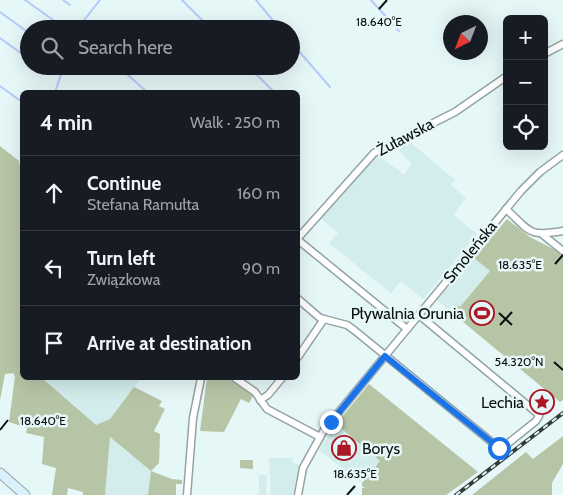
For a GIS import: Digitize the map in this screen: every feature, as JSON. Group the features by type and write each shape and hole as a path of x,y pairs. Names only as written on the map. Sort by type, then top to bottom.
{"street":[{"path":"548,52 563,44"},
{"name":"Żuławska","path":"300,237 374,153 455,112 503,79"},
{"name":"Smoleńska","path":"298,495 303,468 320,437 527,184 563,155"},
{"path":"506,209 533,233 543,235 563,231"},
{"path":"543,235 563,251"},
{"path":"300,241 407,329"},
{"path":"300,301 324,319 351,328 501,449 539,416 419,315"},
{"path":"300,355 324,319"},
{"path":"187,495 193,418 201,380"},
{"path":"238,380 254,392 267,409 320,437"},
{"path":"260,400 267,396 280,380"},
{"path":"0,473 25,495"}],"shaded area":[{"path":"410,142 455,180 451,185 466,198 453,215 477,234 423,299 401,281 391,293 329,243 338,233 319,217 377,154 404,175 412,164 393,145 397,143 401,146"},
{"path":"474,258 490,271 460,308 456,305 451,312 437,300"},
{"path":"44,380 139,380 110,419 96,425"},
{"path":"336,424 380,461 360,482 319,450"},
{"path":"110,437 151,471 148,495 105,495"},
{"path":"269,458 292,458 293,463 299,464 293,495 271,495"},
{"path":"259,475 267,475 266,495 259,495"}],"green space":[{"path":"0,146 19,161 20,166 20,380 44,380 96,425 110,419 134,387 162,401 159,406 165,409 154,431 160,434 159,463 151,471 110,437 105,495 83,495 83,492 68,488 67,495 52,495 56,468 42,464 44,437 26,433 27,428 9,422 15,376 13,373 5,374 0,400"},
{"path":"507,219 530,237 563,254 563,400 560,402 451,312 457,305 460,307 490,271 474,258"},
{"path":"207,380 232,380 253,396 249,403 241,399 224,432 200,431"},
{"path":"369,384 478,472 446,495 362,495 362,488 365,488 362,486 362,483 380,461 336,424"},
{"path":"563,436 563,464 552,483 552,495 472,495 526,452 533,459"},
{"path":"240,460 253,460 253,469 240,468"},
{"path":"151,471 172,479 182,480 182,484 176,484 176,495 148,495"}],"waterway":[{"path":"25,0 53,20"},
{"path":"63,0 70,5"},
{"path":"84,20 100,0"},
{"path":"182,0 202,20"},
{"path":"256,0 273,20"},
{"path":"371,0 399,31"},
{"path":"0,12 20,26"},
{"path":"0,38 20,52"},
{"path":"300,52 330,87"},
{"path":"56,90 61,75"},
{"path":"128,75 145,90"},
{"path":"257,75 272,90"},
{"path":"0,86 20,101"}],"railway":[{"path":"456,495 563,413"}],"place":[{"name":"Pływalnia Orunia","path":"482,313"},
{"name":"Lechia","path":"542,402"},
{"name":"Borys","path":"344,448"}],"route":[{"path":"331,422 385,356 499,448"}]}
